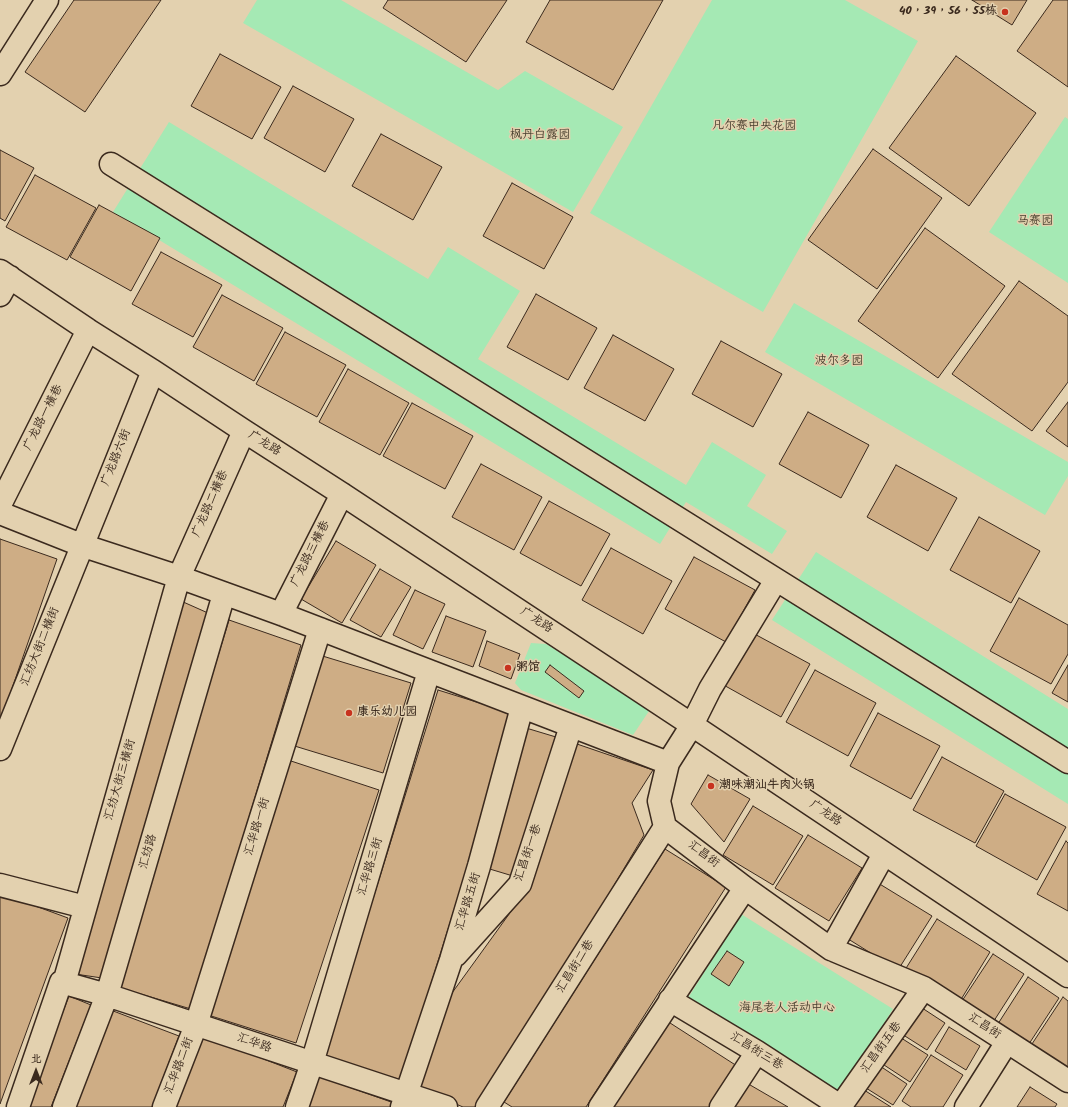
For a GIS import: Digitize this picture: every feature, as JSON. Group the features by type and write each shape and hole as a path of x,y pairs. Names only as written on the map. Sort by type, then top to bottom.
{"street":[{"path":"0,74 47,0"},
{"path":"111,164 1068,762"},
{"name":"广龙路","path":"3,281 88,330 342,494 692,724 1068,976"},
{"name":"广龙路一横巷","path":"0,505 88,330"},
{"name":"广龙路六街","path":"81,545 152,371"},
{"name":"广龙路二横巷","path":"179,577 244,431"},
{"name":"广龙路三横巷","path":"280,614 342,494"},
{"path":"0,513 81,545 179,577 280,614 668,763"},
{"name":"汇纺大街二横街","path":"0,749 81,545"},
{"name":"汇纺大街三横街","path":"18,1107 62,983 179,577"},
{"path":"665,827 659,801 668,763 692,724 710,689 776,580"},
{"name":"汇纺路","path":"64,1107 107,995 224,594"},
{"name":"汇华路一街","path":"196,1025 320,629"},
{"name":"汇华路三街","path":"297,1107 312,1063 430,672"},
{"name":"汇华路五街","path":"404,1100 451,960 479,866 522,707"},
{"name":"汇昌街一巷","path":"451,960 520,884 571,726"},
{"name":"汇昌街","path":"665,827 831,949 924,988 1068,1081"},
{"name":"汇昌街二巷","path":"487,1107 665,827"},
{"path":"831,949 884,854"},
{"path":"0,885 85,907"},
{"path":"600,1107 746,888"},
{"name":"汇华路","path":"62,983 107,995 312,1063 404,1100 446,1107"},
{"name":"汇昌街五巷","path":"840,1107 924,988"},
{"name":"汇昌街三巷","path":"670,1000 757,1052 840,1107"},
{"name":"汇华路二街","path":"164,1107 196,1025"},
{"path":"966,1107 1007,1042"},
{"path":"721,1107 757,1052"}],"green space":[{"name":"枫丹白露园","path":"257,0 341,0 498,90 525,71 623,127 573,212 243,23"},
{"name":"凡尔赛中央花园","path":"712,0 845,0 918,41 763,312 590,213"},
{"name":"马赛园","path":"1065,117 1068,119 1068,283 989,232"},
{"path":"169,122 428,279 448,247 520,291 478,359 686,485 712,442 766,475 747,506 787,531 772,554 686,502 660,544 113,212"},
{"name":"波尔多园","path":"794,303 1068,462 1068,476 1045,515 765,352"},
{"path":"816,552 1068,709 1068,804 772,620"},
{"path":"531,643 546,644 651,708 633,735 521,690 515,683"},
{"name":"海尾老人活动中心","path":"741,914 893,1009 834,1104 681,1009"}],"building":[{"path":"74,0 161,0 85,112 25,72"},
{"path":"388,0 507,0 466,62 383,8"},
{"path":"550,0 663,0 613,90 526,42"},
{"name":"40，39，56，55栋","path":"972,0 1027,0 1012,25"},
{"path":"1053,0 1068,0 1068,87 1017,51"},
{"path":"220,54 281,87 252,139 191,106"},
{"path":"956,56 1036,113 969,206 889,148"},
{"path":"293,86 354,119 325,172 264,138"},
{"path":"381,134 442,167 413,220 352,186"},
{"path":"873,149 942,198 877,289 808,240"},
{"path":"0,150 34,168 5,221 0,218"},
{"path":"35,175 96,208 67,260 6,227"},
{"path":"512,183 573,217 544,269 483,236"},
{"path":"99,205 160,238 131,291 70,257"},
{"path":"925,228 1005,286 938,378 858,321"},
{"path":"161,252 222,285 193,337 132,304"},
{"path":"1019,281 1068,316 1068,382 1032,431 952,374"},
{"path":"536,294 597,328 568,380 507,347"},
{"path":"222,295 283,328 254,381 193,347"},
{"path":"285,332 346,365 317,417 256,384"},
{"path":"613,335 674,369 645,421 584,388"},
{"path":"721,341 782,374 753,427 692,394"},
{"path":"348,369 409,403 380,455 319,422"},
{"path":"1068,402 1068,447 1046,431"},
{"path":"412,403 473,436 445,489 383,456"},
{"path":"808,412 869,445 841,498 779,464"},
{"path":"481,464 542,497 514,550 452,517"},
{"path":"896,465 957,498 928,551 867,517"},
{"path":"549,501 610,534 581,586 520,553"},
{"path":"979,517 1040,551 1011,603 950,570"},
{"path":"0,539 57,559 0,723"},
{"path":"336,541 376,565 342,623 301,599"},
{"path":"611,548 672,581 643,634 582,600"},
{"path":"694,557 755,590 726,642 665,609"},
{"path":"380,569 411,587 381,637 350,620"},
{"path":"415,590 445,604 423,649 393,635"},
{"path":"1019,598 1068,625 1068,654 1051,684 990,651"},
{"path":"181,601 208,613 102,978 75,974"},
{"path":"446,616 486,631 473,667 432,652"},
{"path":"229,620 301,645 191,1009 117,987"},
{"path":"749,631 810,664 781,717 720,683"},
{"path":"487,641 520,654 511,679 479,666"},
{"name":"康乐幼儿园","path":"316,654 411,683 383,773 288,744"},
{"path":"550,665 584,691 579,698 545,672"},
{"path":"1068,665 1068,702 1052,693"},
{"path":"815,670 876,703 848,756 786,722"},
{"path":"438,690 515,714 401,1080 324,1056"},
{"path":"878,713 940,746 911,799 850,766"},
{"path":"526,728 556,737 513,876 483,867"},
{"path":"574,743 653,770 632,803 644,835 482,1107 463,1107 418,1088 452,993 533,881"},
{"path":"942,757 1004,791 975,843 913,810"},
{"path":"288,760 379,790 296,1043 205,1014"},
{"path":"708,775 750,799 724,842 691,804"},
{"path":"1005,794 1066,827 1037,880 976,846"},
{"path":"753,806 803,836 773,885 723,855"},
{"path":"808,835 862,868 829,921 775,888"},
{"path":"1066,841 1068,843 1068,911 1037,894"},
{"path":"665,849 726,887 586,1107 512,1107 504,1102"},
{"path":"878,883 932,916 898,970 845,937"},
{"path":"0,893 68,918 0,1104"},
{"path":"937,919 990,952 957,1006 903,973"},
{"path":"727,951 744,962 729,986 711,974"},
{"path":"993,954 1024,974 990,1027 958,1007"},
{"path":"1028,977 1059,998 1025,1050 994,1030"},
{"path":"69,996 91,1005 51,1107 26,1107"},
{"path":"1063,997 1068,1001 1068,1068 1028,1050"},
{"path":"916,1004 945,1023 927,1050 897,1031"},
{"path":"108,1009 179,1036 152,1107 70,1107"},
{"path":"667,1021 737,1066 711,1107 612,1107"},
{"path":"949,1027 980,1046 966,1070 935,1051"},
{"path":"197,1033 297,1072 283,1107 168,1107"},
{"path":"898,1036 928,1055 910,1082 881,1063"},
{"path":"931,1055 963,1075 943,1107 911,1107 902,1101"},
{"path":"880,1066 907,1084 893,1105 866,1088"},
{"path":"312,1074 394,1103 393,1107 300,1107"},
{"path":"745,1082 788,1107 730,1107"},
{"path":"1030,1087 1057,1104 1055,1107 1017,1107"},
{"path":"864,1090 891,1107 853,1107"}],"place":[{"name":"40，39，56，55栋","path":"1005,12"},
{"name":"粥馆","path":"508,668"},
{"name":"康乐幼儿园","path":"349,713"},
{"name":"潮味潮汕牛肉火锅","path":"711,786"}]}
